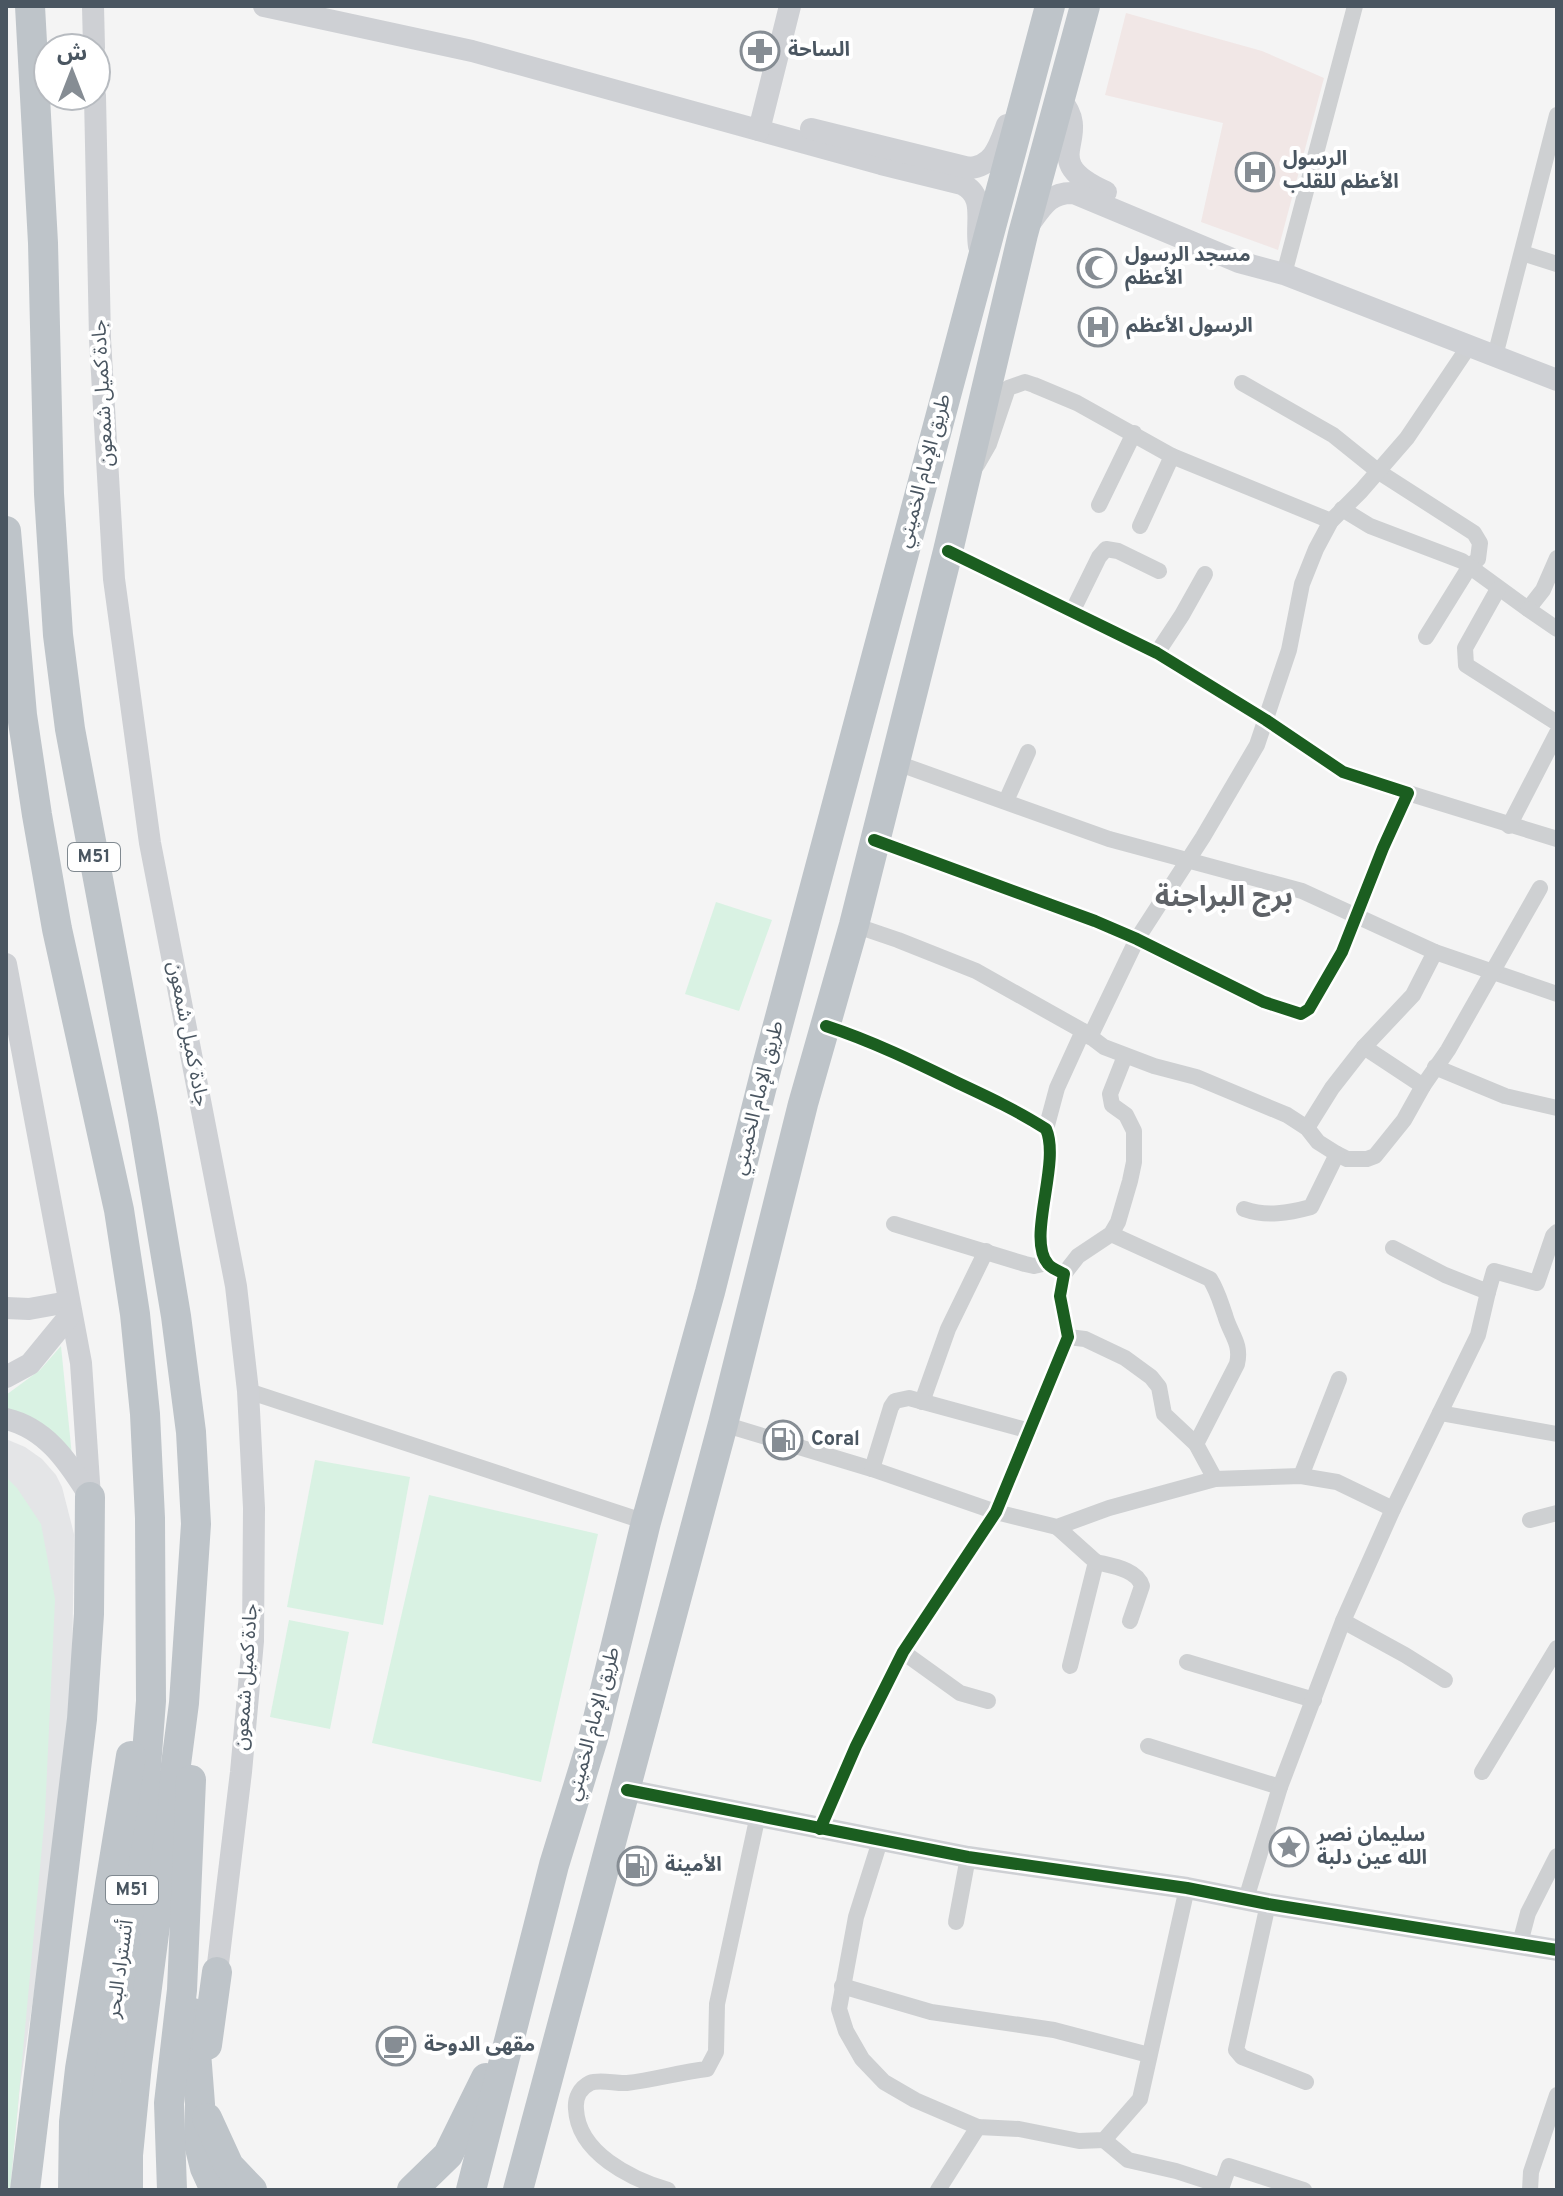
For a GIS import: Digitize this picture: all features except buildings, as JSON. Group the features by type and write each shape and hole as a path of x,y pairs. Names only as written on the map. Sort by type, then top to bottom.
{"highway":[{"name":"M51","path":"30,6 43,243 49,494 58,635 70,729 143,1119 176,1316 191,1432 196,1524 184,1703"},
{"name":"طريق الإمام الخميني","path":"476,2186 554,1865 594,1735 646,1522 710,1292 776,1032 1050,6"},
{"name":"طريق الإمام الخميني","path":"518,2190 627,1790 797,1129 854,925 948,551 1023,234 1085,6"},
{"name":"M51","path":"6,531 22,715 37,815 57,929 119,1210 135,1314 150,1503 151,1701"},
{"path":"776,1032 780,1052 793,1062 805,1059 823,1035"},
{"path":"754,1118 771,1098 786,1097 796,1112 797,1129"},
{"path":"25,2190 82,1719 89,1614 90,1497"},
{"name":"أتستراد البحر","path":"99,2190 106,2078 143,1806 151,1701"},
{"path":"73,2190 74,2122 80,2069 127,1768 151,1701"},
{"name":"أتستراد البحر","path":"128,2190 128,2155 137,2064 184,1703"},
{"path":"172,2190 169,2103 182,1990 191,1777 184,1703"},
{"path":"217,1972 199,2095 229,2166 252,2190"},
{"path":"182,1990 192,2010 199,2095 199,2144 215,2190"},
{"path":"412,2190 448,2155 489,2072 509,2048"}],"street":[{"path":"93,6 94,32"},
{"path":"264,6 472,51 761,124 969,168 981,167 992,160 1026,93"},
{"path":"316,6 472,40 944,178 970,188 977,197 978,241 983,260"},
{"path":"761,124 790,6"},
{"path":"1282,274 1355,6"},
{"path":"1060,99 1069,109 1072,120 1068,155 1076,185 1282,274 1557,380"},
{"name":"جادة كميل شمعون","path":"95,112 100,339 114,579 150,843 236,1286 248,1391 254,1508 253,1641 217,1972"},
{"path":"1495,356 1557,115"},
{"path":"1023,234 1046,201 1076,185"},
{"path":"1522,253 1557,264"},
{"path":"1064,1274 1047,1263 1041,1237 1051,1146 1046,1129 1057,1088 1137,939 1246,766 1266,720 1289,650 1308,566 1336,515 1379,472 1407,438 1469,346"},
{"path":"964,480 983,457 1008,388 1025,382 1134,433 1172,456 1452,556 1557,629"},
{"path":"1242,383 1333,435 1379,472 1474,533 1480,543 1480,554 1426,637"},
{"path":"1099,505 1134,433"},
{"path":"1140,526 1172,456"},
{"path":"1072,612 1106,549 1122,553 1159,571"},
{"path":"948,551 1157,653 1343,772 1379,786 1557,839"},
{"path":"1528,609 1543,590 1557,558"},
{"path":"1157,653 1205,574"},
{"path":"1498,589 1465,648 1466,665 1557,723"},
{"path":"1509,826 1557,733"},
{"path":"1006,801 1028,752"},
{"path":"894,762 1109,839 1302,891 1435,952 1557,994"},
{"path":"874,840 1137,939 1264,1002 1301,1014 1309,1009 1342,952 1408,793"},
{"path":"854,925 976,971 1125,1056 1196,1077 1287,1115 1337,1154 1347,1159 1367,1159 1375,1156 1404,1120 1448,1050 1540,888"},
{"path":"1307,1128 1332,1088 1364,1047 1413,995 1435,952"},
{"path":"6,964 81,1363 90,1497"},
{"path":"823,1035 861,1038 1016,1111 1046,1129"},
{"path":"1364,1047 1423,1086"},
{"path":"820,1829 856,1746 903,1652 996,1512 1068,1337 1060,1296 1064,1274 1078,1256 1111,1234 1118,1222 1134,1162 1135,1138 1131,1125 1126,1115 1112,1105 1110,1094 1125,1056"},
{"path":"1435,1067 1505,1096 1557,1108"},
{"path":"1244,1209 1254,1213 1286,1214 1311,1207 1337,1154"},
{"path":"894,1224 1034,1266 1047,1263"},
{"path":"1306,2082 1242,2057 1236,2050 1257,1902 1280,1787 1343,1621 1393,1509 1478,1335 1494,1271 1537,1283 1557,1232"},
{"path":"1111,1234 1210,1279 1218,1291 1225,1316 1238,1341 1239,1354 1237,1364 1196,1444"},
{"path":"1393,1248 1445,1275 1488,1292"},
{"path":"922,1402 948,1329 986,1251"},
{"path":"6,1308 70,1308"},
{"path":"6,1377 30,1364 70,1308"},
{"path":"1068,1337 1085,1339 1125,1358 1151,1377 1159,1387 1164,1414 1196,1444 1215,1479"},
{"path":"1301,1476 1339,1379"},
{"path":"248,1391 646,1522"},
{"path":"872,1469 895,1401 909,1398 1030,1431"},
{"path":"1440,1413 1557,1434"},
{"path":"6,1419 37,1431 52,1444 90,1497"},
{"path":"723,1424 872,1469 996,1512 1057,1527 1096,1562 1137,1575 1142,1586 1130,1621"},
{"path":"1057,1527 1109,1508 1215,1479 1301,1476 1337,1482 1393,1509"},
{"path":"1530,1520 1557,1513"},
{"path":"1070,1666 1096,1562"},
{"path":"1343,1621 1445,1680"},
{"path":"1482,1772 1557,1648"},
{"path":"903,1652 960,1693 988,1701"},
{"path":"1187,1662 1314,1700"},
{"path":"1148,1746 1280,1787"},
{"path":"627,1790 968,1857 1187,1888 1557,1950"},
{"path":"668,2190 620,2170 599,2154 582,2132 576,2103 579,2091 591,2083 626,2083 707,2069 713,2061 718,2039 717,2004 758,1815"},
{"path":"880,1841 856,1917 839,2009 846,2031 862,2059 884,2082 915,2100 978,2127 1019,2129 1079,2141 1104,2140 1128,2160 1222,2186 1229,2166 1304,2190"},
{"path":"1520,1943 1528,1913 1557,1856"},
{"path":"956,1922 968,1857"},
{"path":"1104,2140 1140,2099 1187,1888"},
{"path":"842,1986 931,2012 1054,2030 1149,2055"},
{"path":"1530,2190 1531,2172 1557,2095"},
{"path":"938,2190 978,2127"}],"shaded area":[{"name":"الرسول الأعظم للقلب","path":"1126,13 1262,51 1324,78 1278,250 1201,222 1223,123 1105,95"},
{"path":"6,1439 42,1459 56,1475 74,1534 72,1673 52,1873 20,2086 10,2190 6,2190"}],"green space":[{"path":"716,902 772,920 739,1011 685,994"},
{"path":"61,1346 72,1456 6,1413 6,1395 40,1370"},
{"path":"315,1460 410,1477 383,1625 287,1607"},
{"path":"6,1477 41,1524 55,1599 45,1814 10,2190 6,2190"},
{"path":"429,1495 598,1534 541,1782 372,1743"},
{"path":"289,1620 349,1632 330,1729 270,1717"}],"cycle path":[{"path":"874,840 1095,921 1264,1002 1301,1014 1309,1009 1342,952 1408,793 1343,772 1157,653 948,551"},
{"path":"820,1829 856,1746 903,1652 996,1512 1068,1337 1060,1296 1064,1274 1048,1264 1042,1252 1042,1219 1050,1161 1046,1129 1003,1104 860,1038 826,1026"},
{"path":"627,1790 968,1857 1187,1888 1557,1950"}],"place":[{"name":"الساحة","path":"760,51"},
{"name":"الرسول الأعظم للقلب","path":"1255,172"},
{"name":"مسجد الرسول الأعظم","path":"1097,268"},
{"name":"الرسول الأعظم","path":"1098,327"},
{"name":"Coral","path":"783,1440"},
{"name":"سليمان نصر الله عين دلبة","path":"1289,1847"},
{"name":"الأمينة","path":"637,1866"},
{"name":"مقهى الدوحة","path":"396,2046"}],"district":[{"name":"برج البراجنة","path":"1224,899"}]}
